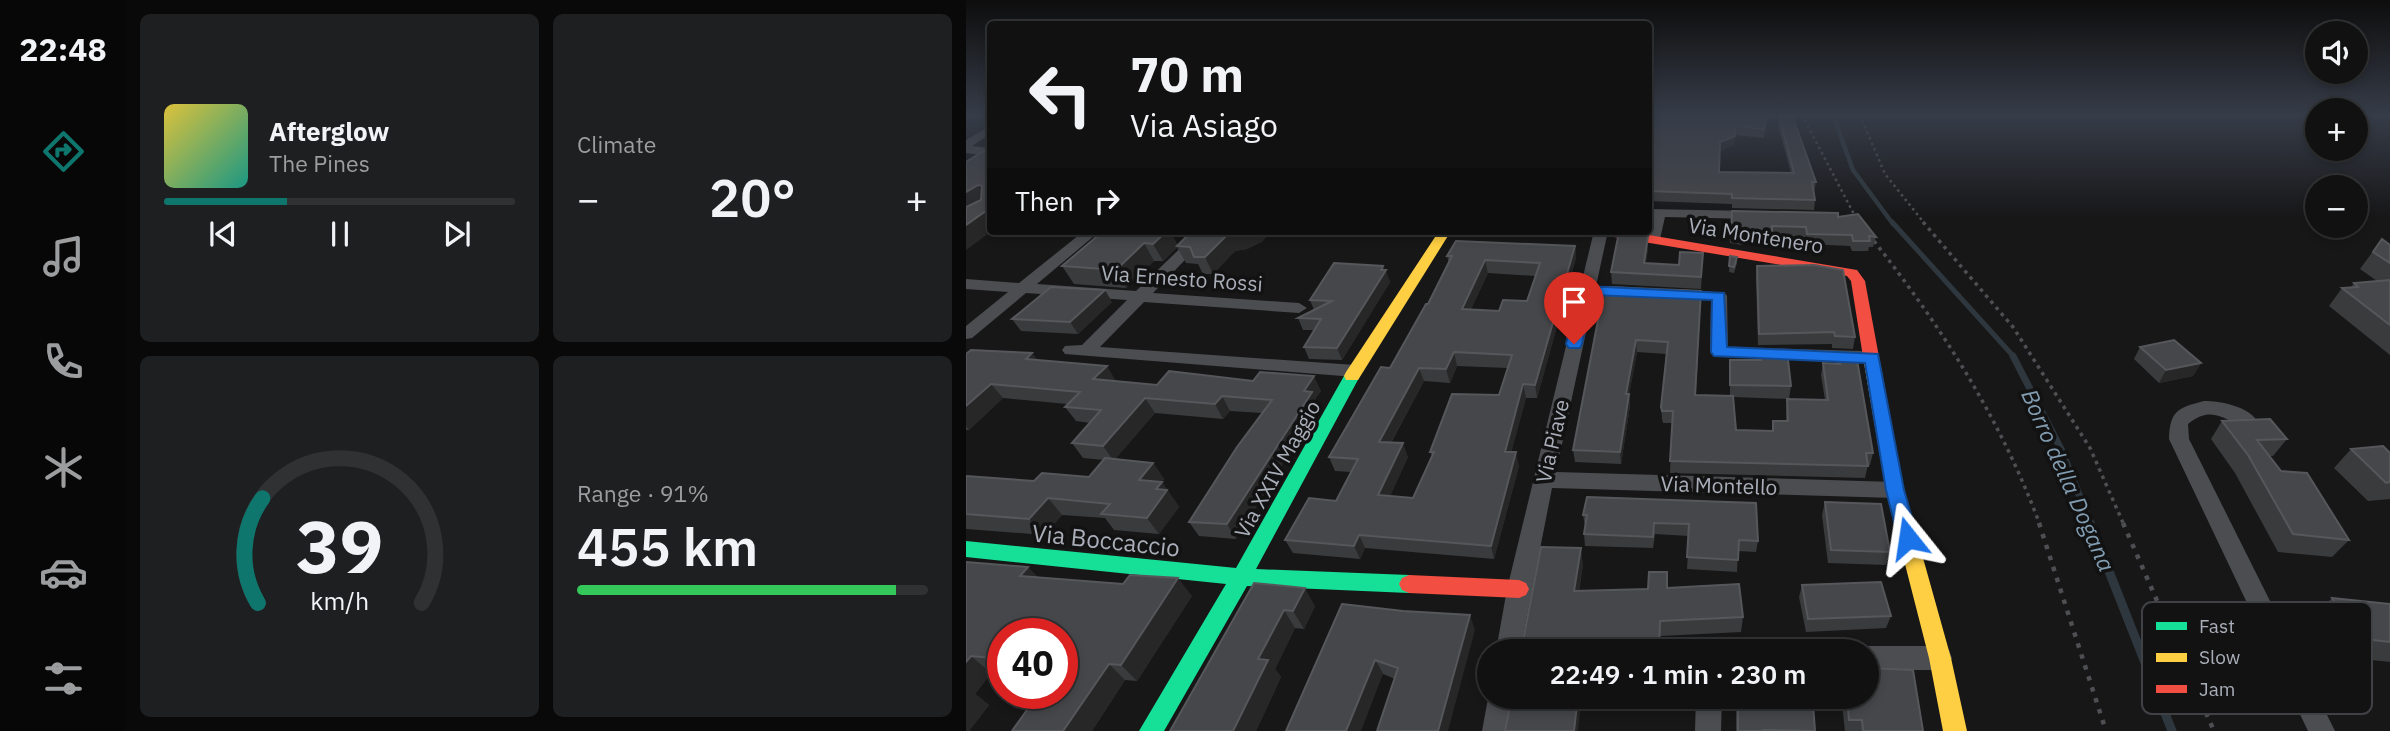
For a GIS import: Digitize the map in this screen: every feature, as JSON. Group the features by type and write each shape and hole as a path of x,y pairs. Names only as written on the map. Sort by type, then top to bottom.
{"street":[{"path":"1653,239 1654,213 1766,215"},
{"path":"966,334 1088,235"},
{"path":"1202,235 1142,296 1079,350 1355,371"},
{"name":"Via XXIV Maggio","path":"1151,731 1241,577 1355,371 1442,235"},
{"name":"Via Piave","path":"1510,639 1518,589 1601,235"},
{"name":"Via Montenero","path":"1628,235 1852,273 1858,281 1895,490 1940,658 1955,731"},
{"name":"Via Ernesto Rossi","path":"966,284 1299,308"},
{"path":"1586,290 1719,296 1719,352 1872,358"},
{"path":"2248,421 2236,414 2209,407 2193,410 2179,421 2179,439 2259,602"},
{"name":"Via Montello","path":"1544,480 1895,490"},
{"name":"Via Boccaccio","path":"966,549 1241,577 1518,589"},
{"path":"1879,658 1940,658"},
{"path":"1496,731 1499,709"},
{"path":"1708,731 1709,709"},
{"path":"2314,714 2322,731"}],"path":[{"path":"1819,149 1850,211 1859,222"},
{"path":"1874,149 1885,174 1934,237 2013,327 2090,448 2157,602"},
{"path":"1867,233 1896,268 1971,376 2021,474 2106,731"},
{"path":"2207,714 2214,731"}],"building":[{"path":"1652,149 1720,149 1719,172 1794,173 1788,149 1804,149 1816,182 1812,182 1815,200 1732,198 1732,194 1652,191"},
{"path":"982,152 987,152 987,210 966,225 966,207 981,200 982,186 978,185 966,192 966,162"},
{"path":"1732,211 1838,213 1838,217 1858,214 1876,237 1869,236 1870,241 1853,241 1852,235 1807,234 1806,227 1772,226 1772,233 1731,233"},
{"path":"1099,235 1163,235 1153,244 1144,243 1116,270 1062,266"},
{"path":"1188,235 1227,235 1205,257 1194,257 1190,247 1177,246"},
{"path":"1618,235 1648,236 1644,263 1679,265 1680,252 1703,253 1701,277 1611,272"},
{"path":"2382,239 2390,245 2390,263 2373,252"},
{"path":"1456,241 1575,246 1535,385 1523,384 1505,452 1516,452 1491,546 1359,535 1354,546 1285,540 1309,498 1336,501 1358,459 1329,457 1381,367 1390,368 1428,304 1452,256 1447,256","holes":["1485,260 1540,263 1527,301 1503,300 1499,311 1462,309","1454,352 1512,355 1499,395 1452,394 1430,452 1434,452 1413,498 1378,495 1403,443 1379,442 1419,368 1446,369"]},
{"path":"1730,256 1737,257 1734,267 1729,266"},
{"path":"1334,263 1383,266 1381,270 1386,270 1337,348 1304,347 1321,319 1298,318 1332,301 1310,300"},
{"path":"1814,265 1843,270 1855,337 1835,336 1834,332 1759,334 1757,266"},
{"path":"2390,280 2390,325 2342,288 2358,287 2354,283"},
{"path":"1051,287 1105,290 1070,322 1012,319"},
{"path":"1608,287 1701,291 1695,395 1733,396 1736,430 1773,431 1773,421 1788,421 1787,399 1828,400 1823,363 1840,364 1838,353 1856,354 1873,453 1866,453 1868,466 1670,461 1673,411 1662,411 1661,407 1668,342 1636,340 1626,394 1629,394 1620,452 1573,450 1603,294 1607,294"},
{"path":"2174,340 2201,363 2166,370 2140,347"},
{"path":"971,350 1032,353 1026,359 1107,366 1093,379 1157,385 1169,371 1253,381 1260,372 1314,376 1304,391 1312,392 1227,524 1189,522 1237,447 1272,400 1222,396 1215,404 1145,398 1103,446 1072,443 1101,410 1065,407 1080,392 991,384 966,406 966,354"},
{"path":"1760,350 1787,351 1791,386 1730,385 1730,360 1761,360"},
{"path":"2270,419 2287,439 2257,440 2281,471 2307,473 2349,540 2293,534 2248,455 2222,421"},
{"path":"2383,446 2390,453 2390,482 2386,483 2351,449"},
{"path":"1105,458 1153,463 1139,480 1162,482 1156,489 1167,490 1147,518 1101,514 1110,504 1048,498 1029,519 966,514 966,476 1034,481 1042,473 1089,477"},
{"path":"1587,497 1756,503 1758,541 1739,540 1738,560 1687,557 1689,524 1654,523 1653,537 1584,534 1587,515 1583,515"},
{"path":"1825,502 1881,504 1890,552 1831,550"},
{"path":"1541,547 1581,548 1574,591 1648,589 1649,572 1667,572 1667,588 1739,584 1743,617 1660,621 1659,639 1523,639"},
{"path":"966,562 1028,567 1020,576 1123,584 1130,575 1178,578 1121,665 1109,664 1063,731 1012,731 1028,709 1078,709 1078,618 987,618 987,658 971,656 966,662"},
{"path":"1881,582 1891,616 1808,619 1802,585"},
{"path":"1254,583 1305,588 1293,611 1284,610 1258,659 1268,660 1233,731 1170,731"},
{"path":"2332,598 2371,602 2334,602"},
{"path":"2372,602 2390,604 2390,642 2372,640"},
{"path":"1342,604 1470,615 1438,731 1377,731 1398,668 1375,660 1346,731 1286,731"},
{"path":"1879,669 1913,670 1923,731 1863,731 1862,720 1849,720 1848,709 1879,709"},
{"path":"1509,709 1577,709 1574,731 1505,731"},
{"path":"1738,709 1813,709 1815,731 1738,731"}],"waterway":[{"name":"Borro della Dogana","path":"1845,149 1853,170 1893,224"},
{"name":"Borro della Dogana","path":"1892,222 2015,358"},
{"name":"Borro della Dogana","path":"2013,356 2061,449 2091,525"},
{"name":"Borro della Dogana","path":"2090,523 2142,655"},
{"name":"Borro della Dogana","path":"2165,714 2172,731"}],"traffic: fast":[{"path":"1151,731 1241,577 1352,376"},
{"path":"966,549 1241,577 1409,584"}],"traffic: slow":[{"path":"1352,376 1442,235"},
{"path":"1871,357 1895,490 1940,658 1955,731"}],"traffic: jam":[{"path":"1626,235 1852,273 1858,281 1871,357"},
{"path":"1409,584 1519,589"}],"route":[{"path":"1574,344 1586,290 1719,296 1719,352 1872,358 1895,490 1908,538"}]}
